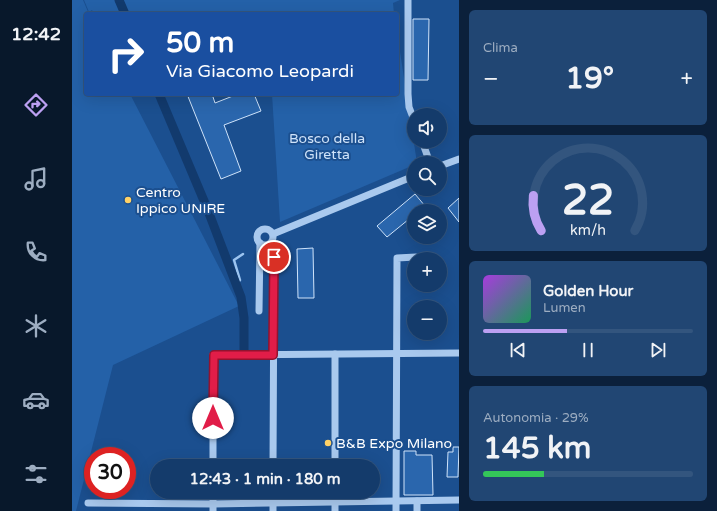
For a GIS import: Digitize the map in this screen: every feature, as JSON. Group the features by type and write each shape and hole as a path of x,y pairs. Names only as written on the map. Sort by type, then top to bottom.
{"street":[{"path":"408,0 408,94 409,108"},
{"path":"447,163 459,159"},
{"path":"273,234 407,179"},
{"path":"259,311 260,243 257,238 261,230 268,229 273,234"},
{"path":"260,243 269,244 272,241 273,234"},
{"path":"273,459 274,257"},
{"path":"396,511 397,258 407,257"},
{"path":"213,459 214,355 459,353"},
{"path":"335,459 336,354"},
{"path":"273,499 273,511"},
{"path":"88,503 174,503 213,507 273,503 459,500"},
{"path":"417,501 417,511"},
{"path":"335,502 335,511"},
{"path":"174,503 174,511"}],"green space":[{"name":"Centro Ippico UNIRE","path":"72,0 83,0 88,12 84,12 84,96 131,96 239,306 113,365 92,447 84,447 84,479 76,511 72,511"},
{"path":"84,0 400,0 393,3 394,12 93,12 92,10 89,12"},
{"name":"Bosco della Giretta","path":"399,45 409,108 407,108 407,148 415,148 416,156 407,156 407,168 280,222 272,96 399,96"}],"building":[{"path":"413,19 429,19 428,80 413,80"},
{"path":"188,96 213,96 215,103 233,96 255,96 261,111 224,125 241,171 221,179"},
{"path":"413,196 417,196 423,204 407,204 407,221 387,237 377,226"},
{"path":"459,198 459,222 448,208"},
{"path":"313,248 314,298 298,298 297,249"},
{"path":"453,447 459,447 458,477 447,477 448,452 453,452"},
{"path":"404,451 416,451 416,455 432,455 433,495 404,495"}],"waterway":[{"path":"119,0 124,12"},
{"path":"160,96 207,208 241,297 244,318 244,351"},
{"path":"236,284 240,280 234,260 243,254"}],"place":[{"name":"Centro Ippico UNIRE","path":"128,200"},
{"name":"B&B Expo Milano","path":"328,443"}],"route":[{"path":"213,418 214,355 273,355 274,257"}]}
